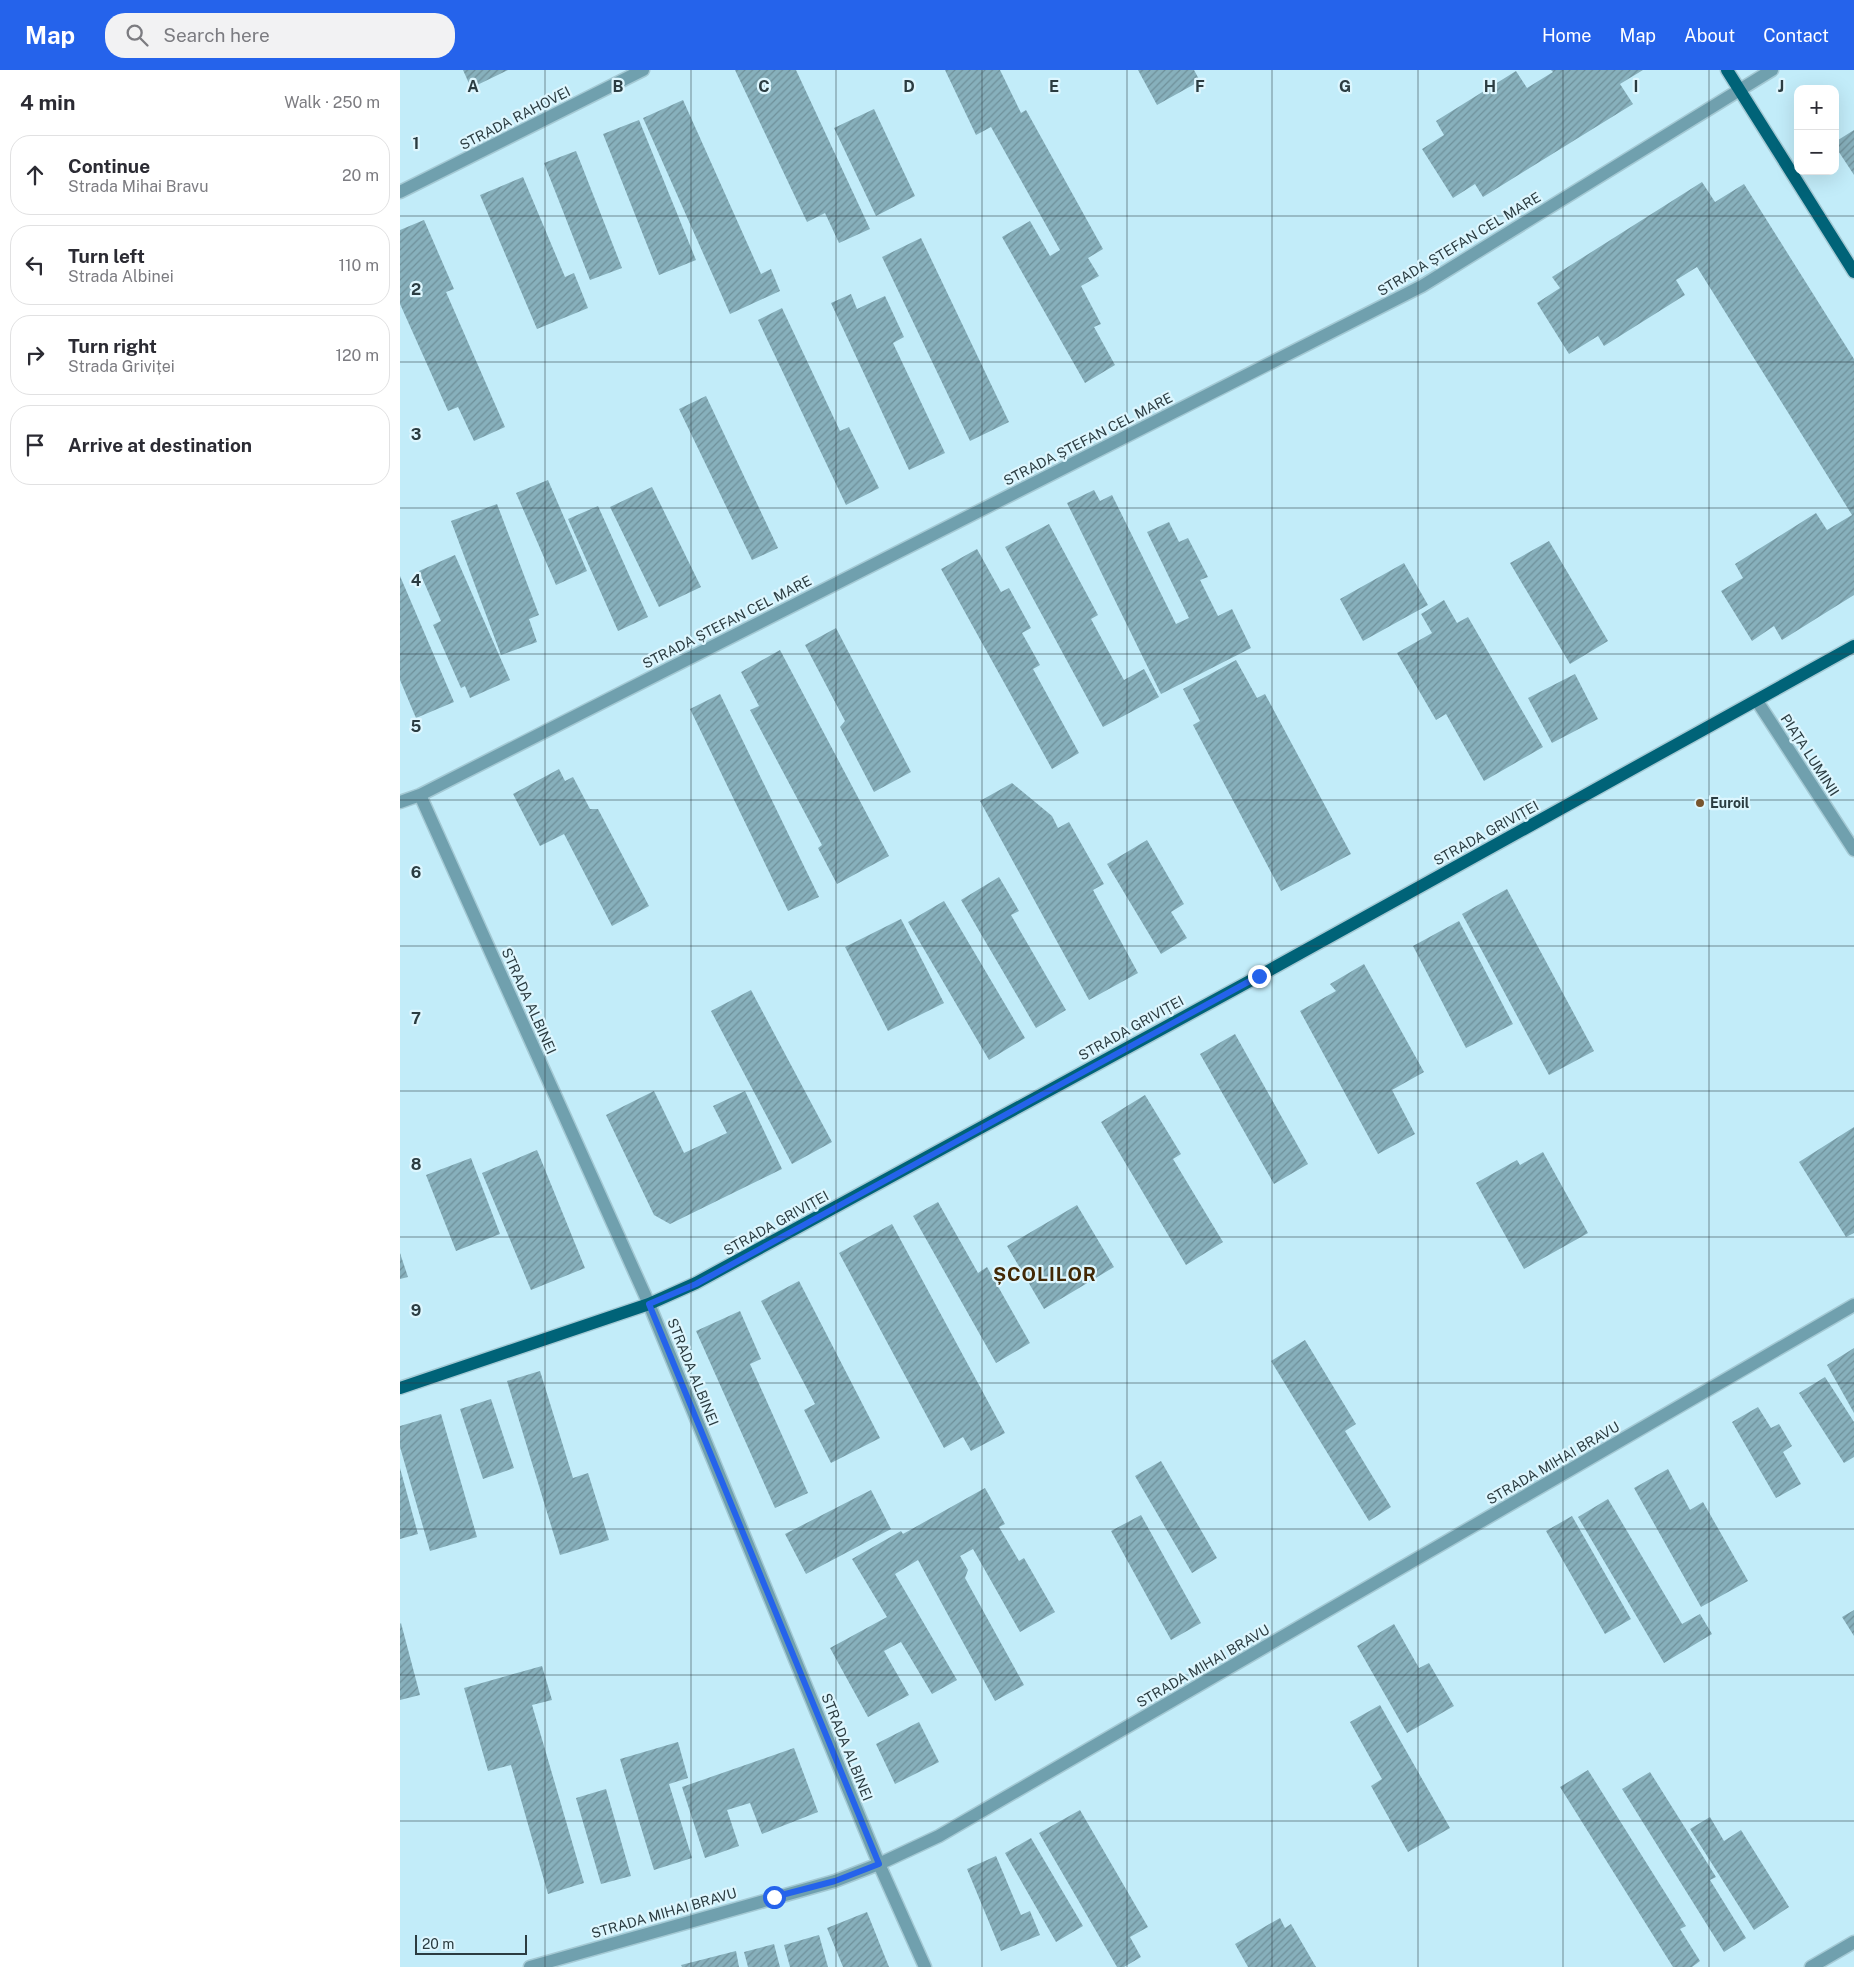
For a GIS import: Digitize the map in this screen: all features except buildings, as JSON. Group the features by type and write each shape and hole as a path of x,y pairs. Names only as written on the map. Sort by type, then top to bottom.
{"main road":[{"path":"1727,70 1854,272"},
{"name":"STRADA GRIVIȚEI","path":"400,1388 649,1304 696,1284 1854,646"}],"street":[{"name":"STRADA RAHOVEI","path":"400,192 644,70"},
{"name":"STRADA ȘTEFAN CEL MARE","path":"400,802 420,795 1422,286 1772,70"},
{"name":"PIAȚA LUMINII","path":"1758,700 1854,850"},
{"name":"STRADA ALBINEI","path":"420,795 649,1304 879,1864 925,1967"},
{"name":"STRADA MIHAI BRAVU","path":"530,1967 835,1881 879,1864 939,1836 1854,1305"},
{"path":"1811,1967 1854,1942"}],"place":[{"name":"Euroil","path":"1700,803"}],"district":[{"name":"ȘCOLILOR","path":"1045,1274"}],"route":[{"path":"774,1897 835,1881 879,1864 649,1304 696,1284 1259,976"}]}
